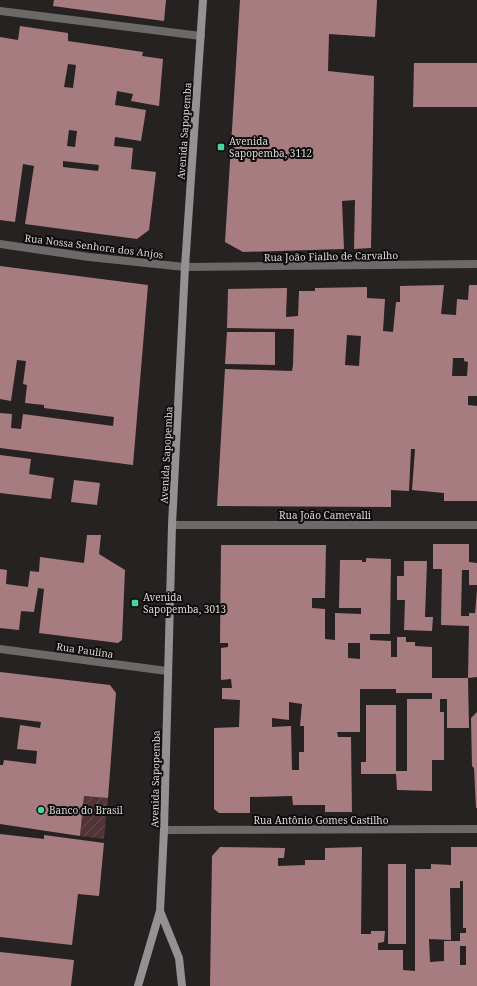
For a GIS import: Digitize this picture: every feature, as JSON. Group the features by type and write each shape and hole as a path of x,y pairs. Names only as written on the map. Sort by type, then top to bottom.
{"main road":[{"name":"Avenida Sapopemba","path":"138,986 160,911 164,830 172,525 186,267 203,0"},
{"name":"Avenida Sapopemba","path":"160,911 179,958 182,986"}],"street":[{"path":"0,11 201,36"},
{"name":"Rua Nossa Senhora dos Anjos","path":"0,244 186,267"},
{"name":"Rua João Fialho de Carvalho","path":"186,267 228,268 477,264"},
{"name":"Rua João Camevalli","path":"172,525 477,525"},
{"name":"Rua Paulina","path":"0,649 167,671"},
{"name":"Rua Antônio Gomes Castilho","path":"164,830 477,829"}],"shaded area":[{"path":"84,796 108,798 104,839 80,836"}],"building":[{"path":"54,0 166,0 164,21 53,6"},
{"path":"240,0 377,0 375,37 329,34 328,71 374,76 371,248 354,249 355,200 342,201 344,249 243,252 225,242"},
{"path":"20,26 68,33 68,41 143,52 142,56 163,59 159,106 131,101 133,94 117,91 115,105 146,110 141,141 115,137 114,146 133,148 131,169 156,172 149,230 137,239 25,224 34,166 23,164 15,222 0,220 0,37 18,40","holes":["68,64 76,65 73,88 64,87","69,130 77,131 75,147 67,146","63,161 99,165 98,171 63,167"]},
{"path":"414,63 477,63 477,107 413,107"},
{"path":"0,266 148,285 133,465 0,448 0,413 12,414 11,428 21,429 23,414 113,426 114,417 44,408 44,405 25,403 27,385 23,384 26,361 17,360 11,401 0,399"},
{"path":"444,285 441,314 456,315 457,299 468,300 469,285 477,285 477,396 468,396 468,405 477,406 477,501 444,501 444,493 412,490 415,449 411,449 409,491 391,490 391,507 217,506 225,369 292,371 293,365 294,329 227,328 228,289 287,288 286,317 298,316 299,291 315,291 315,288 367,287 367,298 385,299 383,331 393,332 396,302 400,302 400,286","holes":["347,335 361,336 359,366 345,365","453,358 464,358 464,361 468,362 467,376 452,376"]},
{"path":"227,332 275,332 275,365 225,364"},
{"path":"0,455 31,459 29,474 54,478 51,499 0,493"},
{"path":"74,480 100,483 97,505 71,502"},
{"path":"87,535 101,535 99,554 125,570 122,640 118,643 39,633 44,589 38,588 34,612 21,611 19,630 0,628 0,569 7,570 6,584 28,587 30,571 39,572 40,557 84,563"},
{"path":"433,544 469,544 469,562 477,563 477,585 469,585 469,570 462,570 461,616 469,616 469,613 475,613 477,590 477,677 468,678 469,626 441,625 442,569 433,569"},
{"path":"221,545 326,545 325,598 312,598 312,608 325,609 325,639 335,640 335,613 361,614 361,608 339,608 340,560 362,560 362,562 366,562 366,558 391,559 390,634 370,634 370,640 391,641 391,657 397,657 397,637 406,637 406,642 415,642 415,646 432,647 432,678 468,678 469,728 447,728 447,699 440,699 440,712 444,712 444,760 432,760 432,791 397,790 396,774 361,774 361,762 366,762 366,705 396,705 396,771 407,771 407,699 432,699 432,693 396,693 396,689 360,689 360,732 337,732 338,737 351,737 352,812 325,812 325,805 293,805 292,796 250,797 250,813 219,813 214,809 214,728 239,727 240,700 222,699 222,688 232,688 231,679 221,680 221,648 228,647 228,643 220,643","holes":["348,643 360,643 360,659 348,658","289,702 302,704 300,726 304,726 304,752 299,752 299,770 292,770 291,726 272,727 272,718 289,720"]},
{"path":"404,561 427,561 425,617 433,617 432,631 404,630 405,600 397,600 397,576 404,576"},
{"path":"0,672 110,685 116,693 108,798 84,796 80,836 0,824 0,765 3,765 4,760 36,764 37,751 17,749 20,725 40,728 41,722 0,717"},
{"path":"477,712 476,808 474,768 472,766 471,718"},
{"path":"0,834 44,839 44,835 104,843 99,896 78,894 72,945 0,937"},
{"path":"220,847 285,848 284,858 278,858 278,866 305,865 305,860 325,860 325,848 362,847 361,934 371,934 371,931 385,931 384,942 378,943 378,950 403,950 403,970 415,971 415,869 431,869 431,864 451,865 451,847 477,847 477,986 210,986 212,856","holes":["460,881 463,881 463,928 466,928 466,933 460,933 460,941 444,941 444,961 430,962 429,939 451,940 450,888 460,888","460,946 466,946 466,965 460,965"]},
{"path":"388,864 406,864 406,944 388,944"},
{"path":"0,952 74,960 71,986 0,986"}],"place":[{"name":"Avenida Sapopemba, 3112","path":"221,147"},
{"name":"Avenida Sapopemba, 3013","path":"135,603"},
{"name":"Banco do Brasil","path":"41,810"}]}
